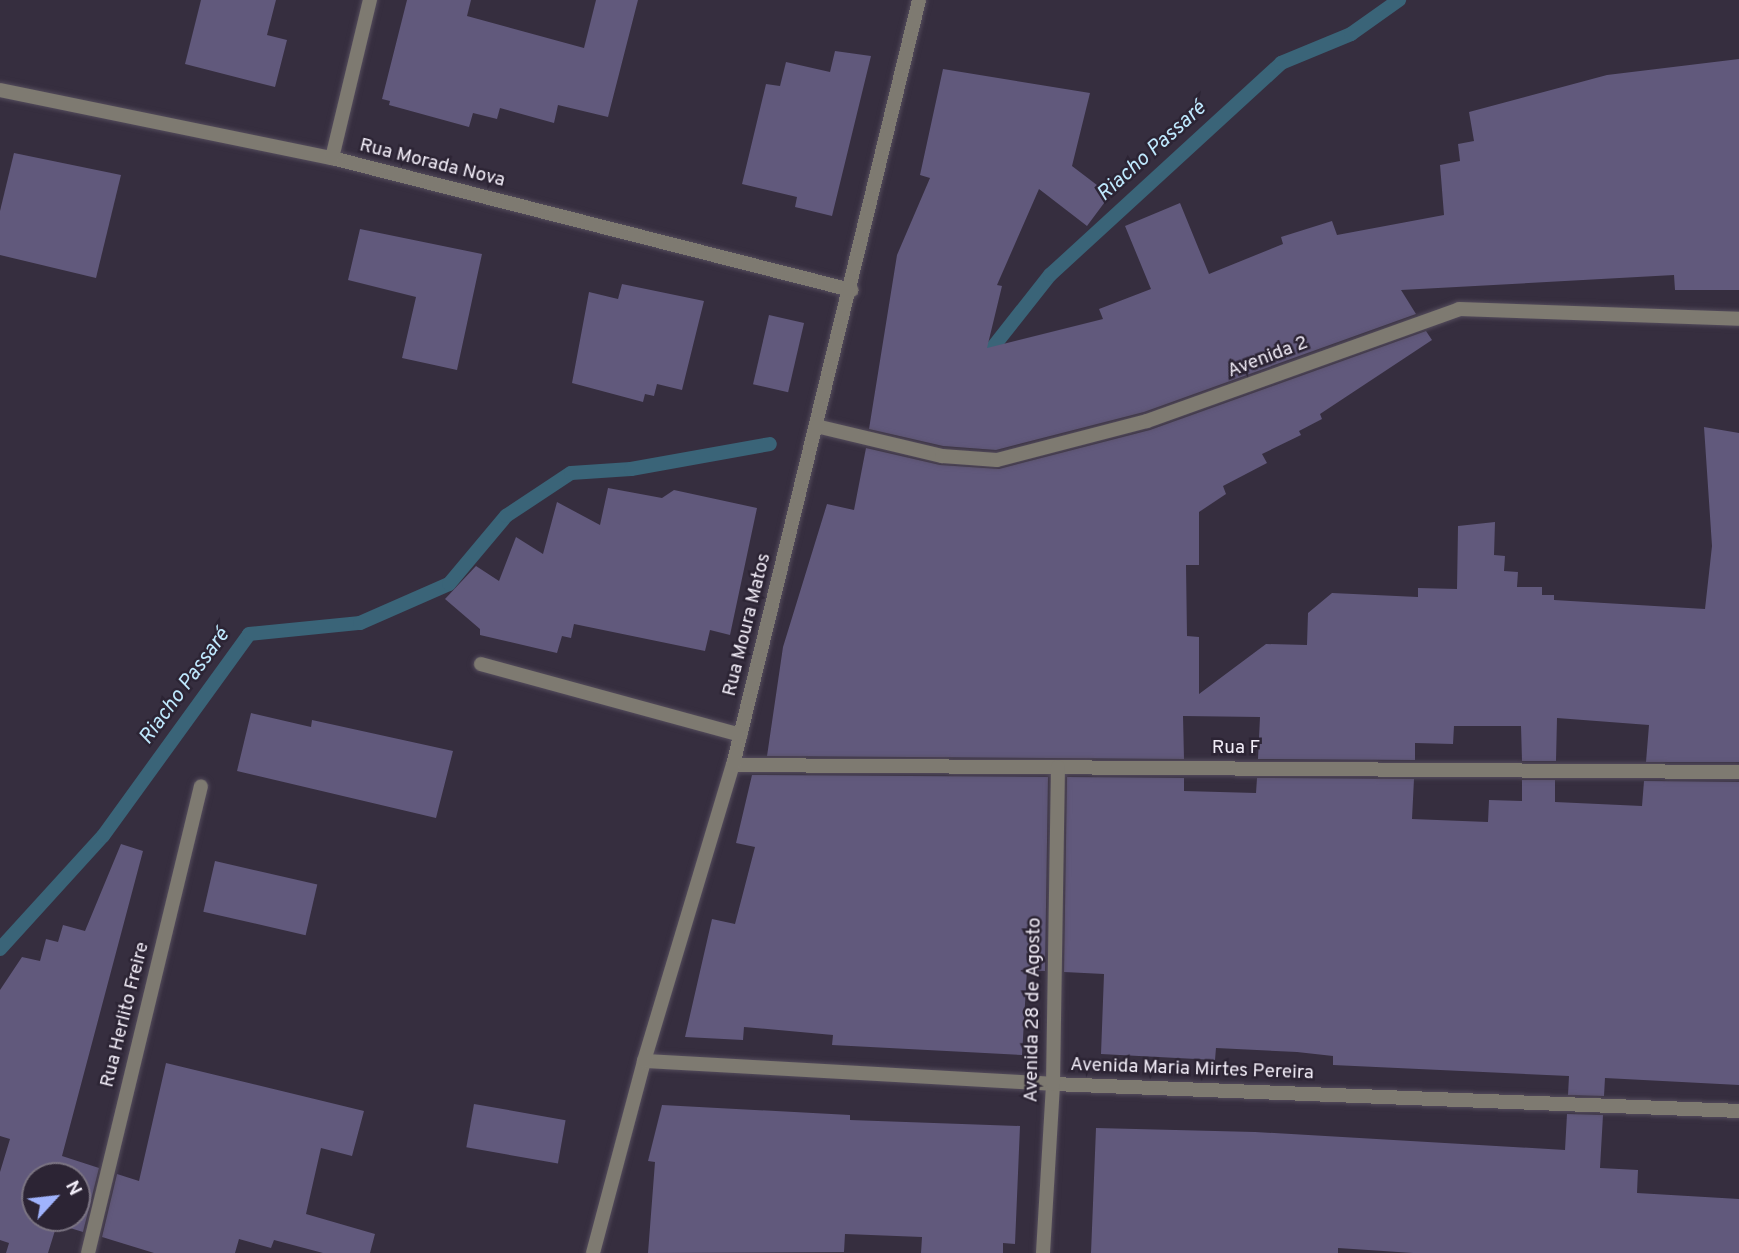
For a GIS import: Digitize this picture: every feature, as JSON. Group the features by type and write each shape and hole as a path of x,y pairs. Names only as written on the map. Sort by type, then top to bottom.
{"street":[{"path":"332,158 370,0"},
{"name":"Rua Moura Matos","path":"593,1253 644,1061 733,765 851,290 919,0"},
{"name":"Rua Morada Nova","path":"0,90 332,158 851,290"},
{"name":"Avenida 2","path":"816,426 942,456 997,460 1147,421 1459,309 1739,319"},
{"path":"481,664 740,735"},
{"name":"Rua F","path":"733,765 1739,772"},
{"name":"Avenida 28 de Agosto","path":"1043,1253 1053,1084 1058,767"},
{"name":"Rua Herlito Freire","path":"88,1253 201,786"},
{"name":"Avenida Maria Mirtes Pereira","path":"644,1061 1053,1084 1739,1111"}],"building":[{"path":"201,0 276,0 267,35 287,40 275,87 185,64"},
{"path":"407,0 471,0 467,16 584,48 596,0 638,0 608,117 558,105 554,123 500,108 497,119 473,113 469,127 389,105 390,101 382,99"},
{"path":"835,51 871,56 832,216 795,207 797,197 742,184 766,84 780,86 786,62 830,72"},
{"path":"1739,59 1739,290 1675,290 1674,275 1401,290 1416,314 1144,412 996,450 943,446 869,429 897,255 930,178 920,175 943,69 1090,93 1072,166 1110,195 1087,226 1039,189 997,285 1002,286 987,348 1103,319 1099,309 1151,289 1125,226 1180,203 1209,274 1283,244 1281,237 1332,221 1337,235 1444,215 1440,165 1460,161 1458,144 1474,141 1469,112 1607,75"},
{"path":"14,153 121,175 96,278 0,255 0,211"},
{"path":"360,229 482,254 457,370 402,358 416,297 348,280"},
{"path":"622,284 704,301 682,390 657,384 654,396 645,394 643,402 572,383 589,292 618,299"},
{"path":"769,315 804,323 788,392 753,384"},
{"path":"1426,331 1432,340 1320,414 1322,419 1299,431 1301,435 1262,454 1267,463 1223,486 1226,494 1199,512 1199,565 1186,565 1187,636 1199,637 1199,694 1266,644 1307,645 1308,613 1332,593 1418,597 1418,588 1457,589 1458,526 1495,522 1494,555 1505,556 1504,571 1518,572 1517,587 1542,587 1542,595 1554,595 1554,600 1705,609 1712,546 1704,427 1739,433 1739,762 1646,762 1649,725 1557,718 1556,761 1522,761 1521,726 1454,726 1453,744 1415,743 1415,760 1258,759 1260,717 1183,716 1184,759 767,756 783,647 827,504 854,510 866,448 940,465 999,469 1150,430"},
{"path":"608,488 662,498 674,490 757,508 730,635 710,630 705,651 574,624 571,638 562,636 557,653 480,635 480,629 445,599 476,566 499,581 516,537 543,554 557,502 600,525"},
{"path":"251,713 311,727 312,720 453,751 436,818 237,771"},
{"path":"752,775 1048,777 1045,971 1027,970 1022,1055 832,1045 833,1035 744,1027 743,1040 685,1037 712,919 735,924 755,847 736,843"},
{"path":"1067,777 1184,778 1184,791 1256,793 1257,778 1414,779 1412,819 1488,822 1489,800 1522,801 1522,780 1555,780 1555,802 1642,806 1644,781 1739,782 1739,1085 1605,1078 1604,1096 1568,1095 1569,1076 1333,1065 1333,1056 1297,1052 1216,1048 1215,1060 1101,1054 1104,974 1064,972"},
{"path":"121,844 143,851 62,1156 80,1162 21,1162 21,1232 55,1232 48,1253 6,1253 9,1243 0,1240 0,1172 10,1139 0,1136 0,990 22,957 40,961 46,939 58,942 63,925 85,931"},
{"path":"215,861 317,885 306,935 203,912"},
{"path":"166,1063 364,1111 352,1156 321,1148 306,1214 375,1234 370,1253 323,1253 274,1240 271,1248 239,1239 235,1253 154,1253 102,1237 117,1174 139,1181"},
{"path":"474,1104 566,1120 558,1163 466,1147"},
{"path":"662,1105 850,1115 850,1120 1020,1126 1015,1244 1003,1243 1003,1253 921,1253 922,1237 845,1234 844,1252 648,1253 655,1162 648,1161"},
{"path":"1567,1114 1603,1115 1600,1168 1638,1170 1637,1193 1739,1199 1739,1253 1413,1253 1338,1248 1338,1253 1091,1253 1096,1128 1255,1132 1565,1150"},
{"path":"91,1165 99,1168 91,1200"}],"waterway":[{"name":"Riacho Passaré","path":"982,361 1050,275 1281,63 1351,34 1399,0"},
{"name":"Riacho Passaré","path":"0,949 103,836 249,634 360,623 449,584 506,516 571,473 631,469 770,444"}]}
